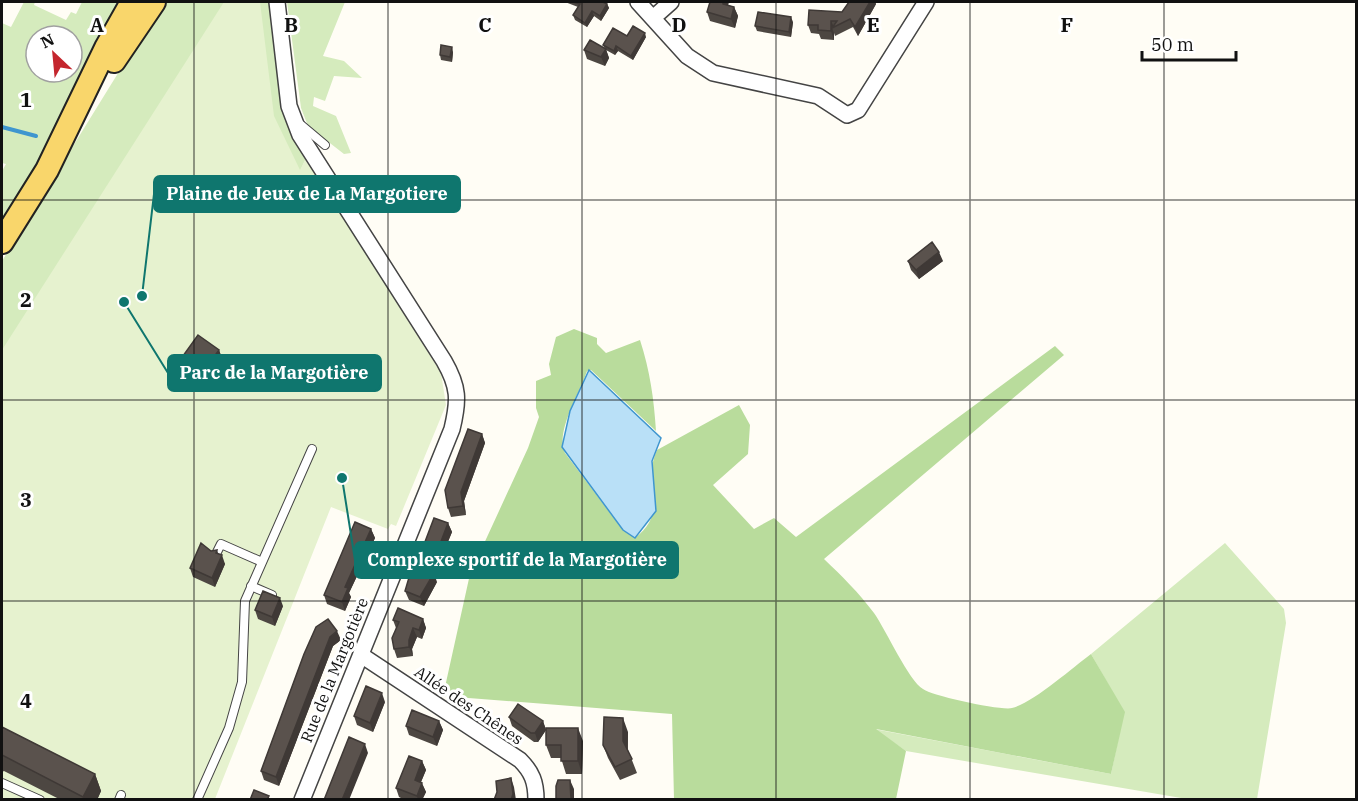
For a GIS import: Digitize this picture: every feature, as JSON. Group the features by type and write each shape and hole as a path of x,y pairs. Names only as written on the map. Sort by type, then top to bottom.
{"main road":[{"path":"2,242 47,170 106,48 132,2"},
{"path":"68,129 154,2"}],"street":[{"name":"Rue de la Margotière","path":"277,2 292,117 300,135 452,374 459,403 452,429 302,800"},
{"path":"638,2 695,62 713,72 818,96 843,114 851,115 858,110 926,2"},
{"path":"653,18 671,2"},
{"name":"Allée des Chênes","path":"361,655 520,760 530,770 535,781 536,800"}],"lane":[{"path":"292,117 325,145"},
{"path":"197,800 229,729 242,682 245,601 312,449"},
{"path":"216,554 221,544 262,562"},
{"path":"251,586 272,596"},
{"path":"2,783 40,800"}],"green space":[{"path":"24,2 35,2 34,5 66,20 71,12 76,14 82,2 126,2 84,79 84,24 24,24 24,84 81,84 2,229 2,171 6,164 2,163 2,23 11,27"},
{"path":"162,2 271,2 282,110 306,158 266,250 2,486 2,261"},
{"path":"224,2 260,2 274,116 300,170 306,158 441,373 446,405 396,526 391,524 388,529 331,507 215,799 2,799 2,350"},
{"path":"287,2 345,2 323,56 344,61 362,78 334,76 325,101 314,97 313,106 336,116 351,153 344,154 308,126 301,108"},
{"path":"574,329 597,338 597,344 606,353 640,340 651,385 656,431 591,370 587,371 563,434 565,453 623,530 635,538 652,517 654,496 652,474 657,450 739,405 750,425 748,454 713,485 754,529 774,518 796,537 1055,346 1064,355 824,559 868,606 911,676 917,684 929,692 982,705 1012,708 1031,699 1091,654 1125,712 1111,774 876,729 906,751 896,799 674,799 672,714 443,696 470,574 528,448 539,417 536,408 536,381 551,375 549,364 556,337"},
{"path":"1225,543 1284,609 1286,623 1257,799 1187,799 906,751 874,729 1111,774 1124,712 1091,654"}],"water":[{"path":"589,370 661,438 652,461 656,511 635,538 623,530 562,447 570,411"}],"building":[{"path":"573,2 607,4 600,16 592,11 585,23 573,15 580,4"},
{"path":"710,2 723,2 723,4 734,7 731,19 707,12"},
{"path":"849,2 870,2 855,27 850,19 832,28 837,21 831,21 831,31 818,30 818,25 808,25 809,10 842,12"},
{"path":"758,12 791,17 789,32 755,26"},
{"path":"633,26 645,33 631,56 616,46 614,51 603,45 613,28 627,36"},
{"path":"590,40 606,49 601,57 584,50"},
{"path":"441,45 452,47 450,57 440,55"},
{"path":"932,242 939,252 916,270 908,261"},
{"path":"198,335 219,350 201,375 180,360"},
{"path":"468,429 482,434 461,492 463,506 448,508 445,490"},
{"path":"434,518 448,523 437,552 423,547"},
{"path":"355,522 371,529 345,587 348,588 342,602 324,595"},
{"path":"201,543 211,551 217,550 216,553 222,555 212,578 190,568"},
{"path":"413,564 434,573 420,597 405,591"},
{"path":"263,591 280,598 272,617 255,610"},
{"path":"398,608 423,619 419,630 413,628 409,647 394,649 392,638 399,622 393,620"},
{"path":"328,619 337,631 330,637 276,777 261,771 304,654 316,627"},
{"path":"366,686 382,693 370,723 354,716"},
{"path":"518,704 543,721 535,733 531,733 509,717"},
{"path":"412,710 439,721 433,737 406,726"},
{"path":"604,717 623,718 623,741 632,759 615,767 603,745"},
{"path":"2,727 95,774 83,797 2,755"},
{"path":"546,728 578,728 578,761 561,761 561,745 546,745"},
{"path":"349,737 365,744 342,800 324,800"},
{"path":"409,756 422,761 415,780 422,783 417,796 396,788"},
{"path":"511,778 513,794 511,800 494,800 497,792 496,781"},
{"path":"558,780 570,780 571,800 556,800"},
{"path":"254,790 269,796 267,800 250,800"}],"waterway":[{"path":"2,127 36,136"}],"place":[{"name":"Plaine de Jeux de La Margotiere","path":"142,296"},
{"name":"Parc de la Margotière","path":"124,302"},
{"name":"Complexe sportif de la Margotière","path":"342,478"}]}
